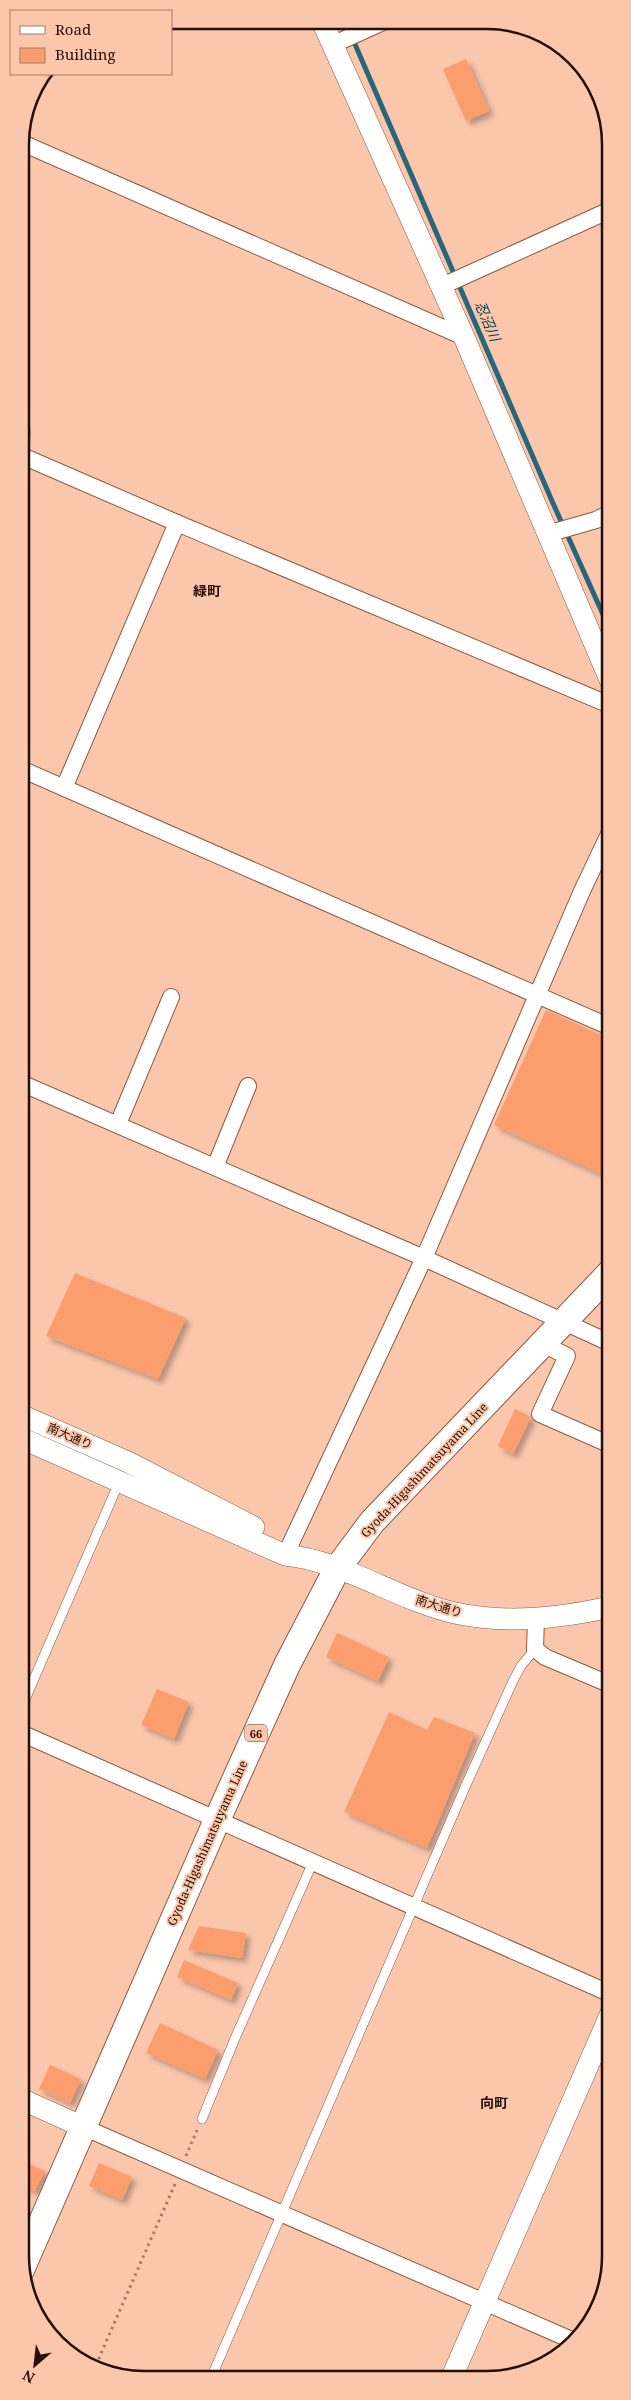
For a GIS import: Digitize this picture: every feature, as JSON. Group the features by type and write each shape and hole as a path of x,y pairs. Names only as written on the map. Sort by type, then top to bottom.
{"main road":[{"name":"Gyoda-Higashimatsuyama Line","path":"29,2252 216,1820 287,1665 337,1569 372,1522 602,1282"}],"street":[{"path":"325,29 464,337 602,661"},
{"path":"332,45 367,29"},
{"path":"29,146 464,337"},
{"path":"440,287 602,214"},
{"path":"29,459 602,703"},
{"path":"547,534 602,517"},
{"path":"64,788 177,523"},
{"path":"29,773 602,1023"},
{"path":"297,1551 602,850"},
{"path":"118,1124 171,997"},
{"path":"29,1086 424,1258 602,1339"},
{"path":"215,1167 248,1086"},
{"path":"543,1344 567,1356 540,1414 602,1441"},
{"name":"南大通り","path":"29,1419 128,1462 297,1551 337,1569 368,1578 455,1613 504,1619 536,1618 602,1608"},
{"name":"南大通り","path":"29,1442 286,1555 297,1551"},
{"path":"536,1618 535,1649 545,1657 602,1682"},
{"path":"29,1737 602,1990"},
{"path":"454,2371 602,2033"},
{"path":"29,2103 568,2339"}],"lane":[{"path":"29,1691 128,1462"},
{"path":"214,2371 466,1785 513,1681 521,1666 535,1649"},
{"path":"202,2119 313,1862"}],"path":[{"path":"185,2159 202,2119"},
{"path":"98,2361 177,2179"}],"building":[{"path":"466,59 489,111 466,121 443,69"},
{"path":"546,1010 602,1035 602,1174 494,1125"},
{"path":"75,1273 186,1318 158,1379 46,1336"},
{"path":"515,1409 531,1417 513,1454 498,1446"},
{"path":"337,1633 389,1657 378,1681 326,1657"},
{"path":"157,1689 189,1702 174,1739 141,1725"},
{"path":"389,1712 427,1730 434,1717 475,1733 427,1848 344,1812"},
{"path":"199,1926 246,1933 242,1958 188,1950"},
{"path":"184,1960 238,1983 231,2000 177,1977"},
{"path":"160,2023 218,2050 205,2079 146,2053"},
{"path":"50,2065 81,2079 70,2103 39,2089"},
{"path":"99,2163 132,2177 122,2200 89,2186"},
{"path":"29,2164 45,2171 35,2191 29,2188"}],"waterway":[{"name":"忍沼川","path":"348,29 552,501 602,612"}],"district":[{"name":"緑町","path":"207,590"},
{"name":"向町","path":"494,2102"}]}
